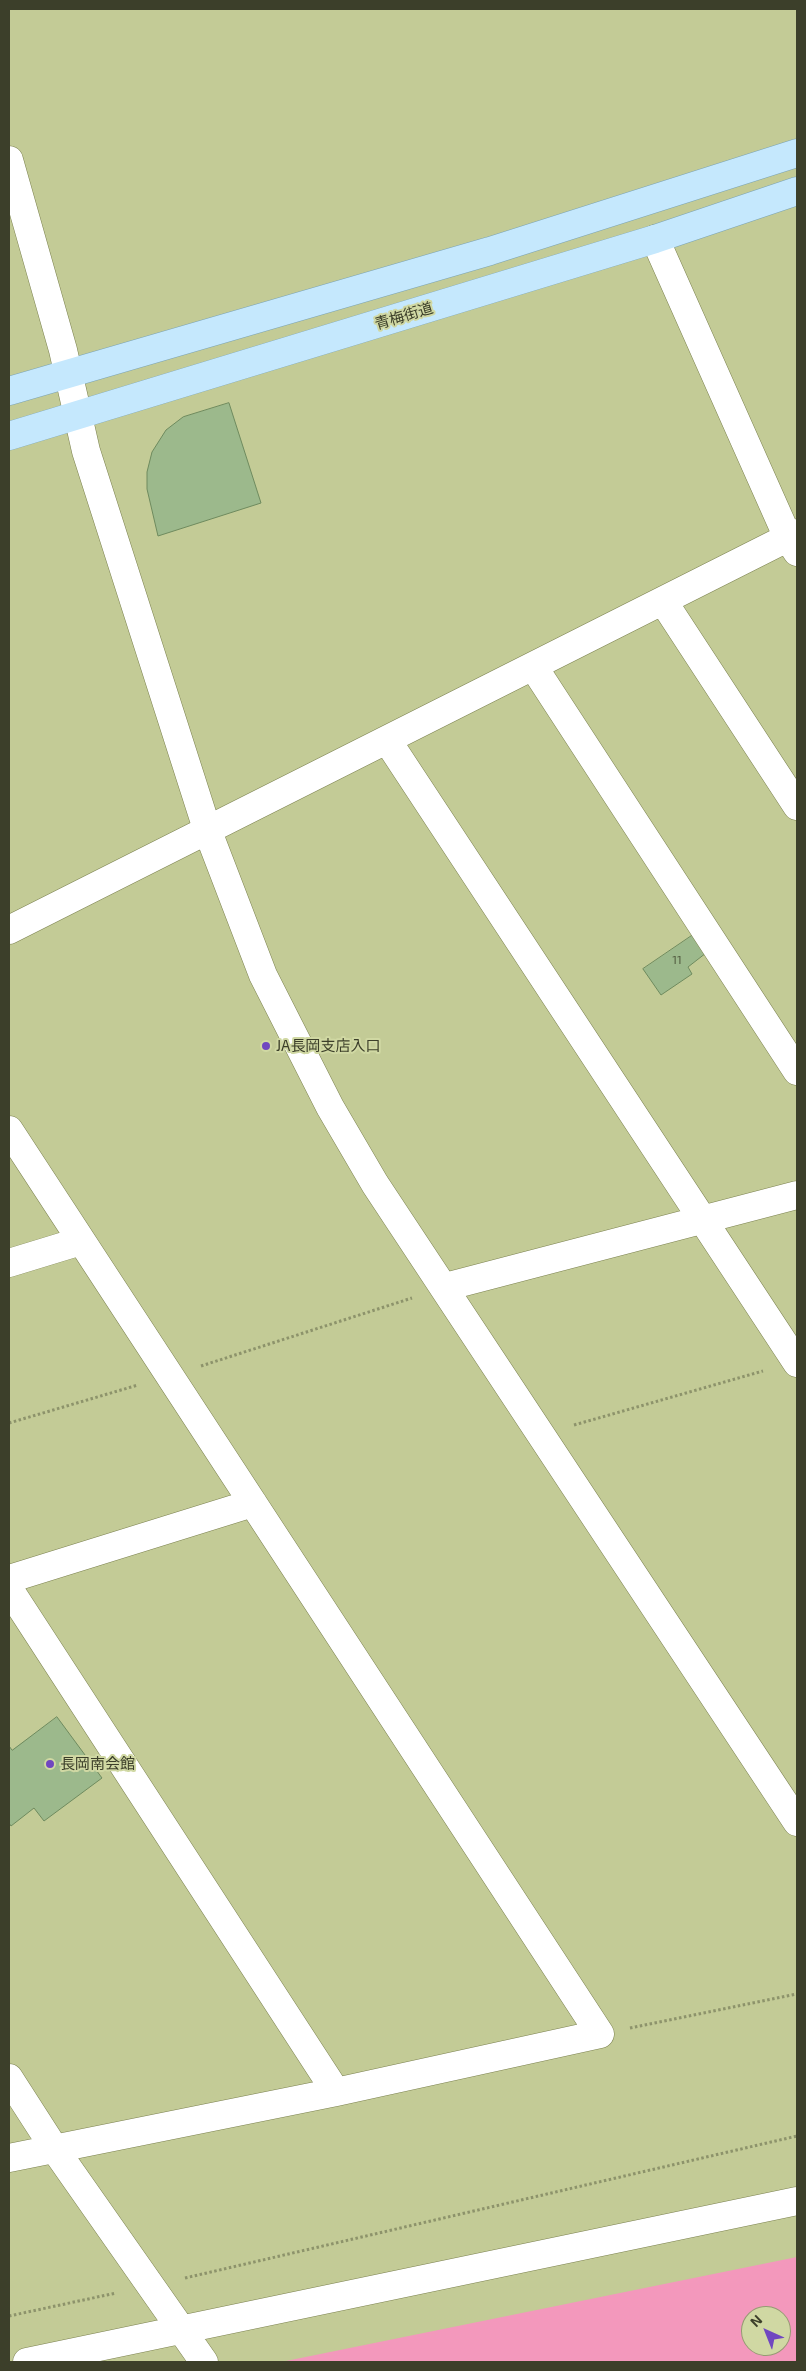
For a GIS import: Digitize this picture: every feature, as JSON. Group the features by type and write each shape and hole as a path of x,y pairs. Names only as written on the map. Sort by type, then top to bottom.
{"main road":[{"path":"9,391 490,251 797,153"},
{"name":"青梅街道","path":"9,436 655,239 797,191"}],"street":[{"path":"9,160 63,350 86,451 207,829 263,975 330,1107 375,1184 797,1822"},
{"path":"9,930 663,600 794,541 655,239"},
{"path":"663,600 797,806"},
{"path":"533,666 797,1070"},
{"path":"387,740 797,1362"},
{"path":"9,1130 600,2034 336,2092 9,2158"},
{"path":"444,1288 797,1195"},
{"path":"9,1263 81,1241"},
{"path":"9,1578 253,1503"},
{"path":"9,1589 336,2092"},
{"path":"9,2078 54,2148 204,2362"},
{"path":"27,2362 797,2201"}],"path":[{"path":"9,1423 170,1376 444,1288"},
{"path":"541,1435 797,1362"},
{"path":"600,2034 797,1994"},
{"path":"9,2316 151,2286 797,2136"}],"shaded area":[{"path":"797,2257 797,2362 281,2362"}],"building":[{"path":"229,403 261,503 158,536 147,489 147,472 152,452 166,430 183,417"},
{"path":"693,935 706,953 688,967 692,974 661,995 643,969"},
{"name":"長岡南会館","path":"57,1717 102,1778 44,1821 34,1808 11,1826 9,1823 9,1746 12,1750"}],"place":[{"name":"JA長岡支店入口","path":"266,1046"},
{"name":"長岡南会館","path":"50,1764"}]}
